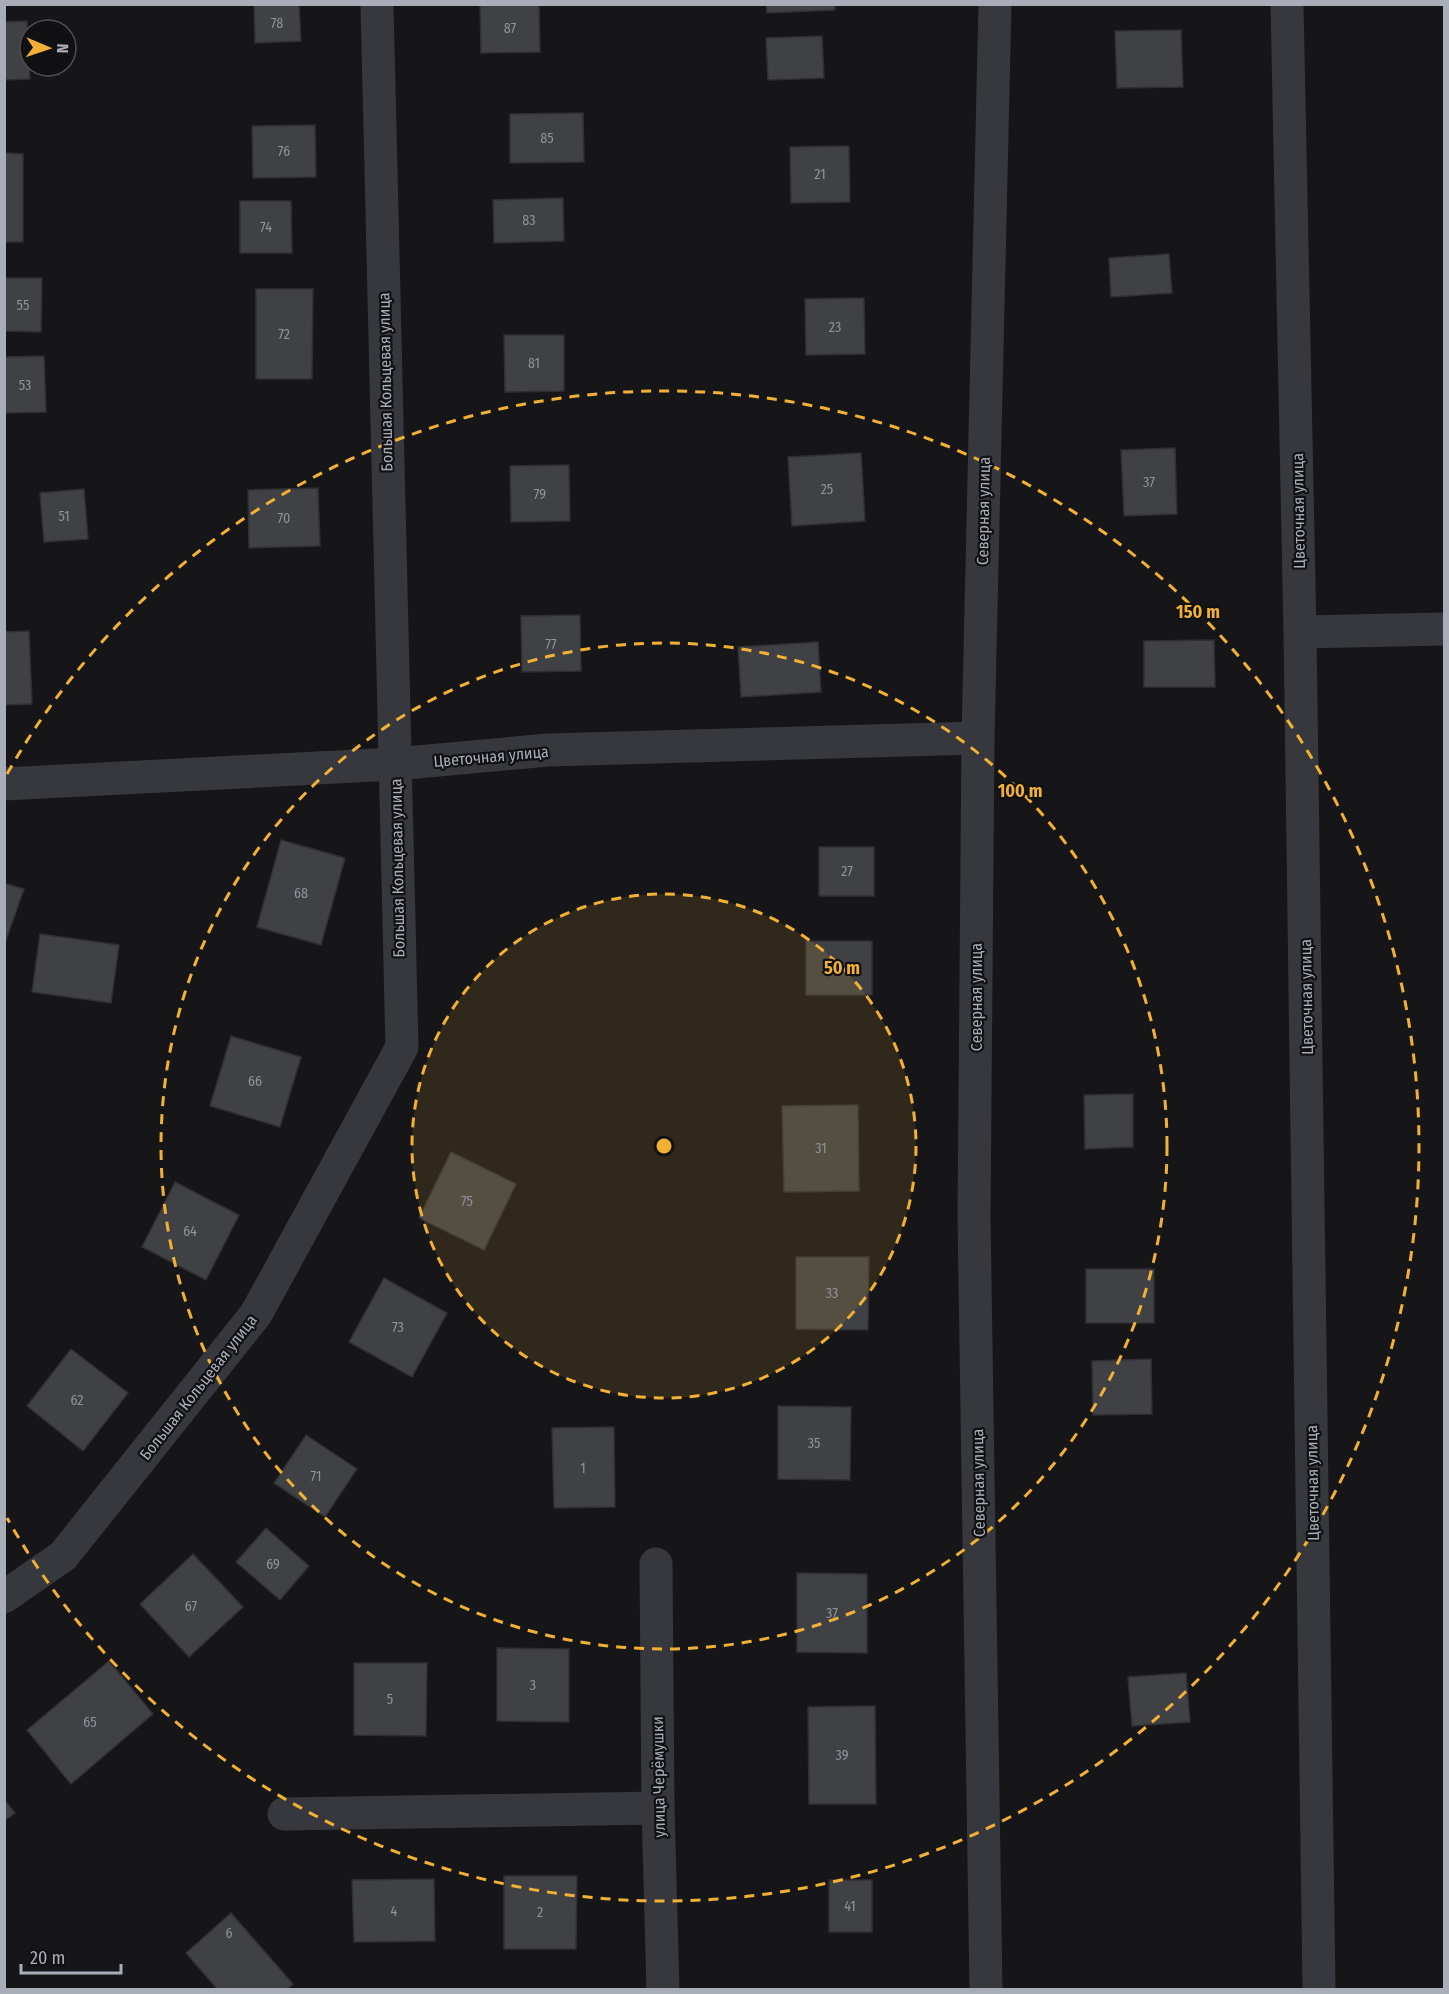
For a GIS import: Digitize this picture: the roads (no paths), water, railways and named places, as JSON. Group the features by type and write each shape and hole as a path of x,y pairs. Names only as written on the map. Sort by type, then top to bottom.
{"street":[{"name":"Большая Кольцевая улица","path":"4,1597 63,1556 256,1314 402,1047 376,4"},
{"name":"Северная улица","path":"986,1989 974,1217 978,738 995,4"},
{"name":"Цветочная улица","path":"1287,4 1300,632 1319,1989"},
{"path":"1300,632 1444,629"},
{"name":"Цветочная улица","path":"4,784 395,764 548,750 978,738"},
{"name":"улица Черёмушки","path":"656,1564 658,1808 663,1989"},
{"path":"284,1814 658,1808"}]}
